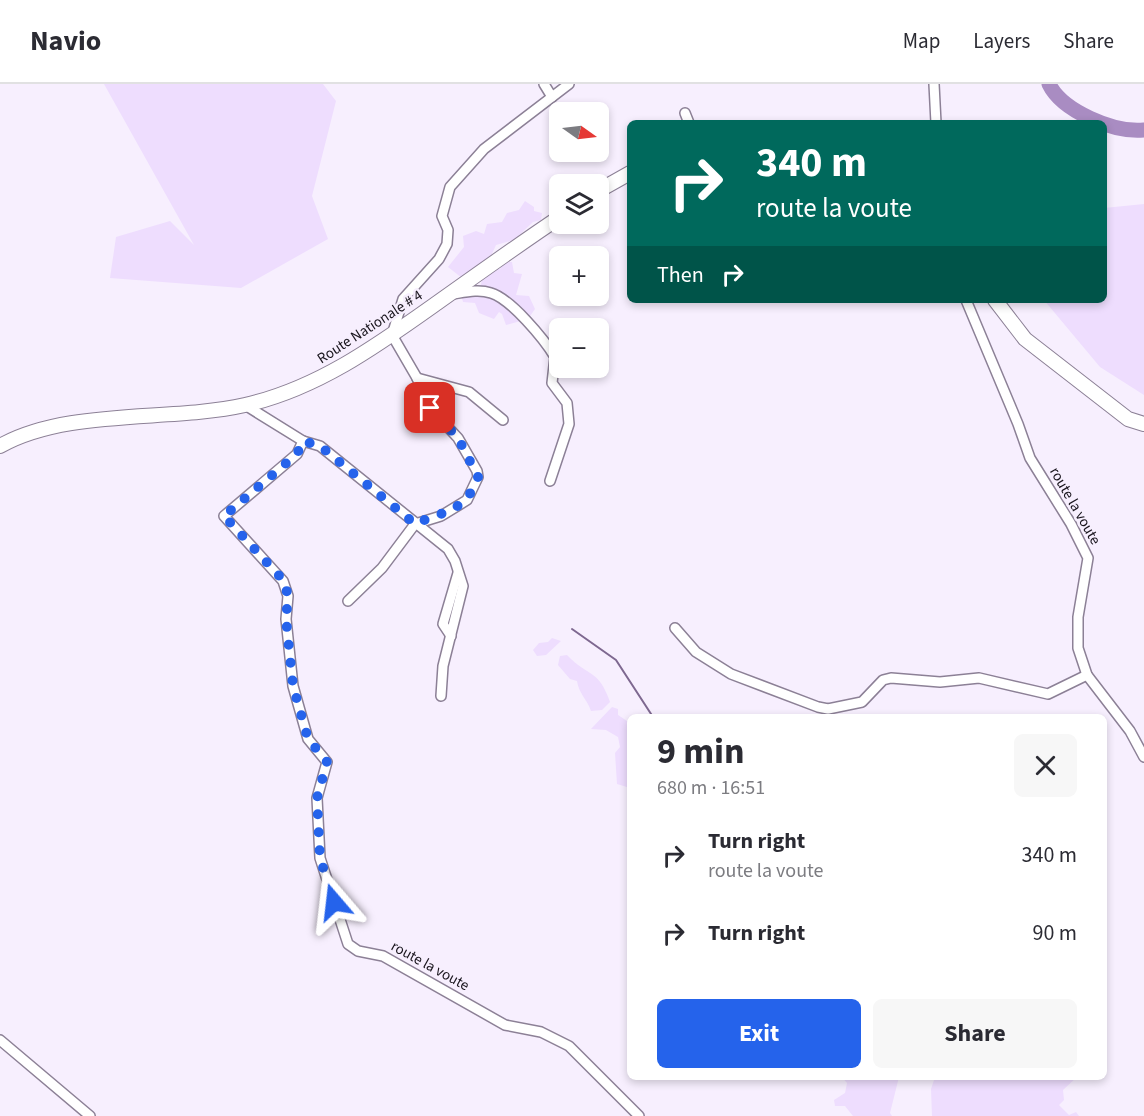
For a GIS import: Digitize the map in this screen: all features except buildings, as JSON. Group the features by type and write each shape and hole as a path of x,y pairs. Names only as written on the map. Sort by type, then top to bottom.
{"main road":[{"path":"609,185 627,175"},
{"name":"Route Nationale # 4","path":"0,446 32,432 86,422 171,415 245,405 284,393 333,372 392,335 549,225"},
{"path":"997,303 1025,339 1128,419 1144,424"}],"street":[{"path":"544,84 552,97"},
{"path":"348,601 382,568 415,524 441,516 467,500 478,477 458,438 430,408 417,378 392,335 403,299 439,259 447,244 448,230 442,216 450,187 484,149 569,84"},
{"path":"934,84 936,120"},
{"path":"685,113 688,120"},
{"path":"450,294 471,291 492,293 506,302 536,332 555,357 552,383 567,403 569,424 550,481"},
{"name":"route la voute","path":"967,303 1030,458 1071,524 1088,558 1078,617 1078,648 1087,675 1130,731 1144,757"},
{"path":"417,378 469,392 503,420"},
{"path":"245,405 303,441 320,446 447,549 463,586 443,666 441,696"},
{"name":"route la voute","path":"303,441 297,454 224,516 284,581 287,588 286,619 293,686 308,739 327,762 317,798 320,858 348,944 358,951 392,960 505,1024 541,1032 569,1046 639,1116"},
{"path":"675,628 696,652 731,674 809,705 828,709 862,702 883,680 891,678 940,682 979,678 1048,694 1087,675"},
{"path":"0,1040 90,1116"}],"shaded area":[{"path":"104,84 323,84 336,101 312,196 328,239 241,288 110,278 116,237 170,221 194,245"},
{"path":"525,201 534,207 534,211 542,213 541,220 533,222 514,240 496,245 491,256 462,278 448,267 464,247 463,236 476,231 484,234 487,224 502,222 507,213 519,210"},
{"path":"1144,204 1144,395 1100,367 1047,303 1107,303 1107,208"},
{"path":"504,262 512,262 514,273 522,274 516,295 529,296 535,309 528,319 506,325 502,314 499,312 494,319 479,313 475,303 463,302 461,294 480,288 483,276 493,269 500,269"},
{"path":"552,638 561,641 546,655 537,656 533,650 539,643 548,642"},
{"path":"567,655 597,678 606,691 610,702 602,710 591,711 577,681 570,679 558,665 560,656"},
{"path":"612,707 618,709 618,715 627,721 627,787 617,784 615,753 620,747 618,737 606,730 591,729"},
{"path":"844,1080 898,1080 890,1113 892,1116 853,1116 845,1106 835,1106 834,1100 845,1093 847,1083"},
{"path":"934,1080 1074,1080 1063,1090 1064,1100 1059,1105 1069,1115 1076,1112 1079,1116 932,1116 931,1089"}],"waterway":[{"path":"1049,84 1065,103 1095,120"},
{"path":"1107,125 1144,130"},
{"path":"572,629 616,660 651,714"}],"route":[{"path":"334,902 320,858 317,798 327,762 308,739 293,686 286,619 287,588 284,581 224,516 297,454 303,441 314,442 320,446 415,524 441,516 467,500 474,490 478,477 477,471 458,438 430,408"}]}
